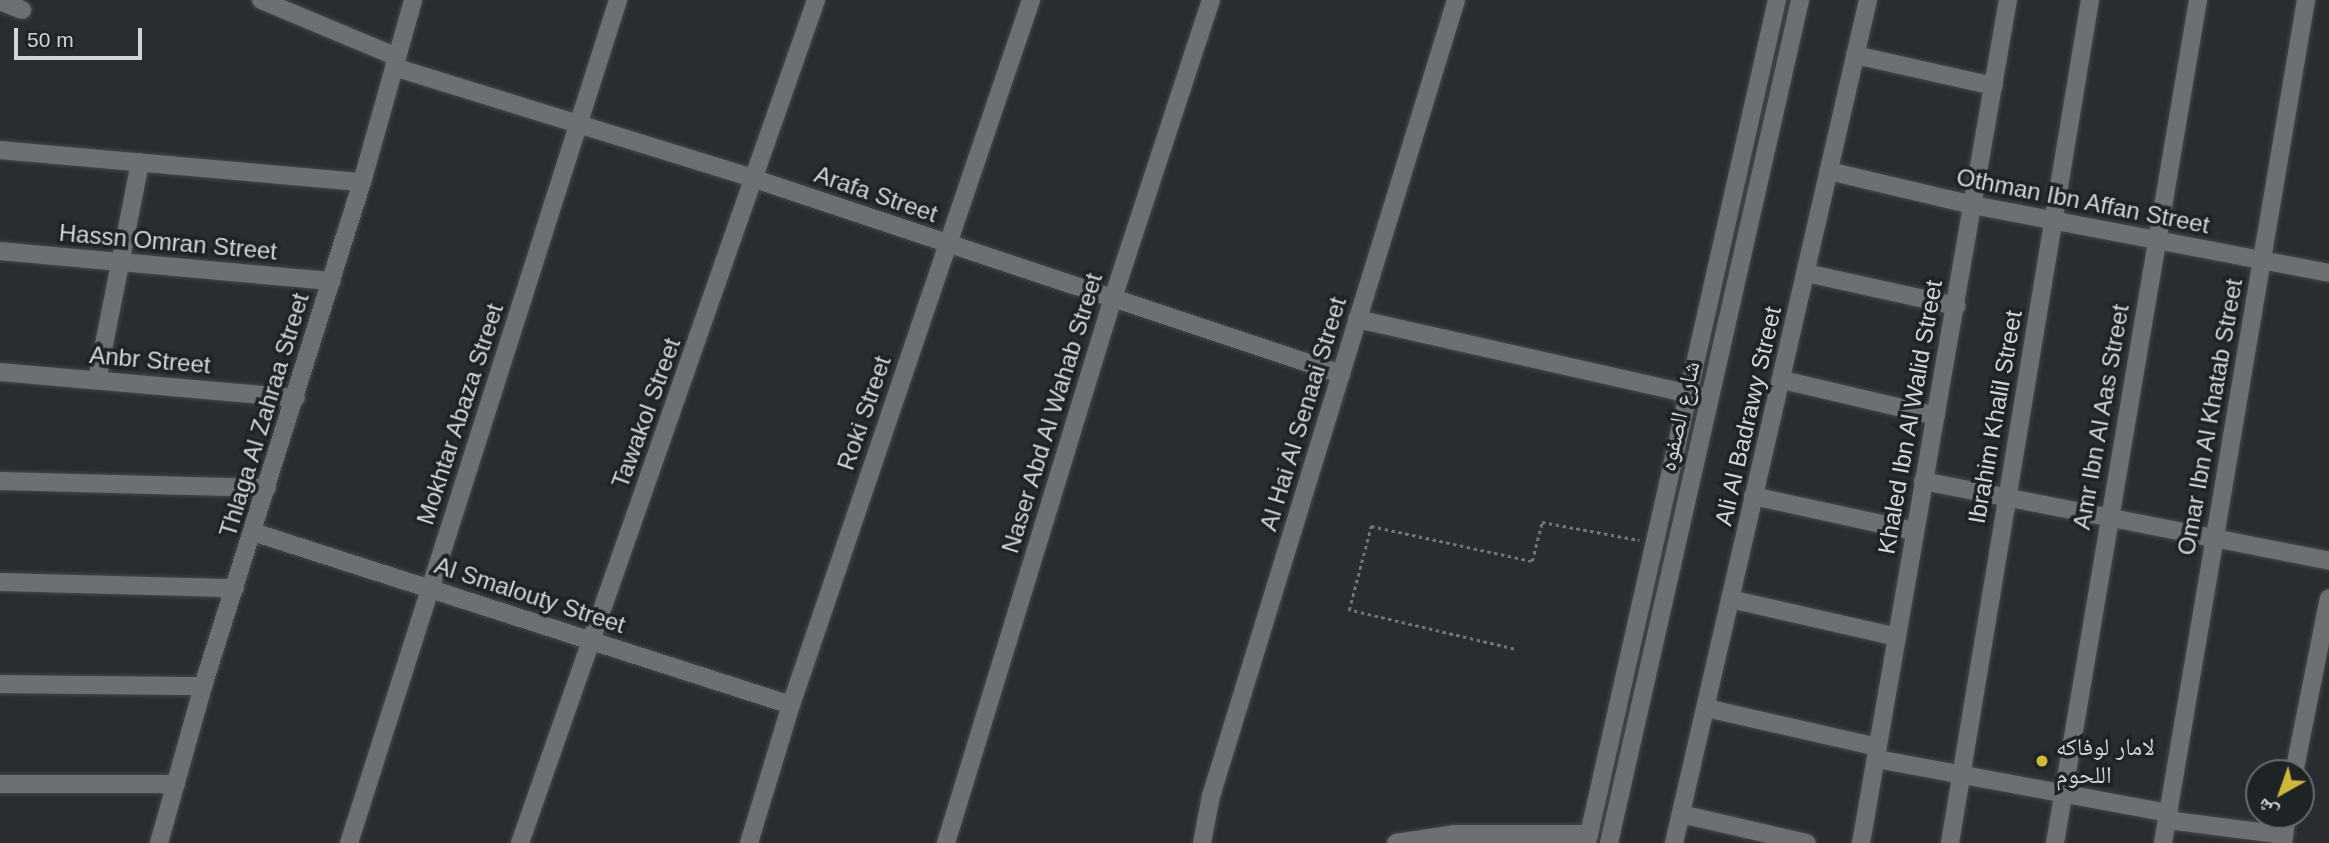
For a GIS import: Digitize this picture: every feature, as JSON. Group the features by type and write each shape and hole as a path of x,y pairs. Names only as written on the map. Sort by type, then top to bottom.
{"street":[{"name":"Arafa Street","path":"261,0 396,62 578,125 755,179 1112,301 1341,374"},
{"name":"Thlaga Al Zahraa Street","path":"159,843 203,686 362,182 413,0"},
{"name":"Mokhtar Abaza Street","path":"349,843 618,0"},
{"name":"Tawakol Street","path":"520,843 816,0"},
{"name":"Roki Street","path":"749,843 791,705 1031,0"},
{"name":"Naser Abd Al Wahab Street","path":"946,843 1112,301 1211,0"},
{"name":"Al Hai Al Senaai Street","path":"1202,843 1211,796 1456,0"},
{"name":"شارع الصفوه","path":"1588,839 1777,0"},
{"name":"شارع الصفوه","path":"1609,843 1800,0"},
{"name":"Ali Al Badrawy Street","path":"1674,843 1753,496 1783,380 1868,0"},
{"name":"Khaled Ibn Al Walid Street","path":"1861,843 2008,0"},
{"name":"Ibrahim Khalil Street","path":"1950,843 2090,0"},
{"name":"Amr Ibn Al Aas Street","path":"2055,843 2108,518 2198,0"},
{"name":"Omar Ibn Al Khatab Street","path":"2163,843 2306,0"},
{"path":"0,1 22,10"},
{"path":"1855,55 1994,86"},
{"path":"0,150 362,182"},
{"path":"97,380 140,162"},
{"name":"Othman Ibn Affan Street","path":"1829,171 1973,205 2329,273"},
{"name":"Hassn Omran Street","path":"0,251 332,281"},
{"path":"1806,273 1956,306"},
{"path":"1357,319 1709,398"},
{"name":"Anbr Street","path":"0,372 296,398"},
{"path":"1783,380 1936,415"},
{"path":"0,481 267,488"},
{"path":"1923,481 2329,561"},
{"path":"1753,496 1914,531"},
{"name":"Al Smalouty Street","path":"253,532 791,705"},
{"path":"0,582 235,588"},
{"path":"2297,759 2329,598"},
{"path":"1730,600 1897,637"},
{"path":"0,684 203,686"},
{"path":"1706,708 1961,775 2284,839"},
{"path":"0,784 176,784"},
{"path":"1681,814 1807,843"},
{"path":"1396,843 1455,834 1588,839"}],"path":[{"path":"1514,649 1349,610 1371,526 1532,561 1542,522 1653,542"}],"place":[{"name":"لامار لوفاكه اللحوم","path":"2042,761"}]}
